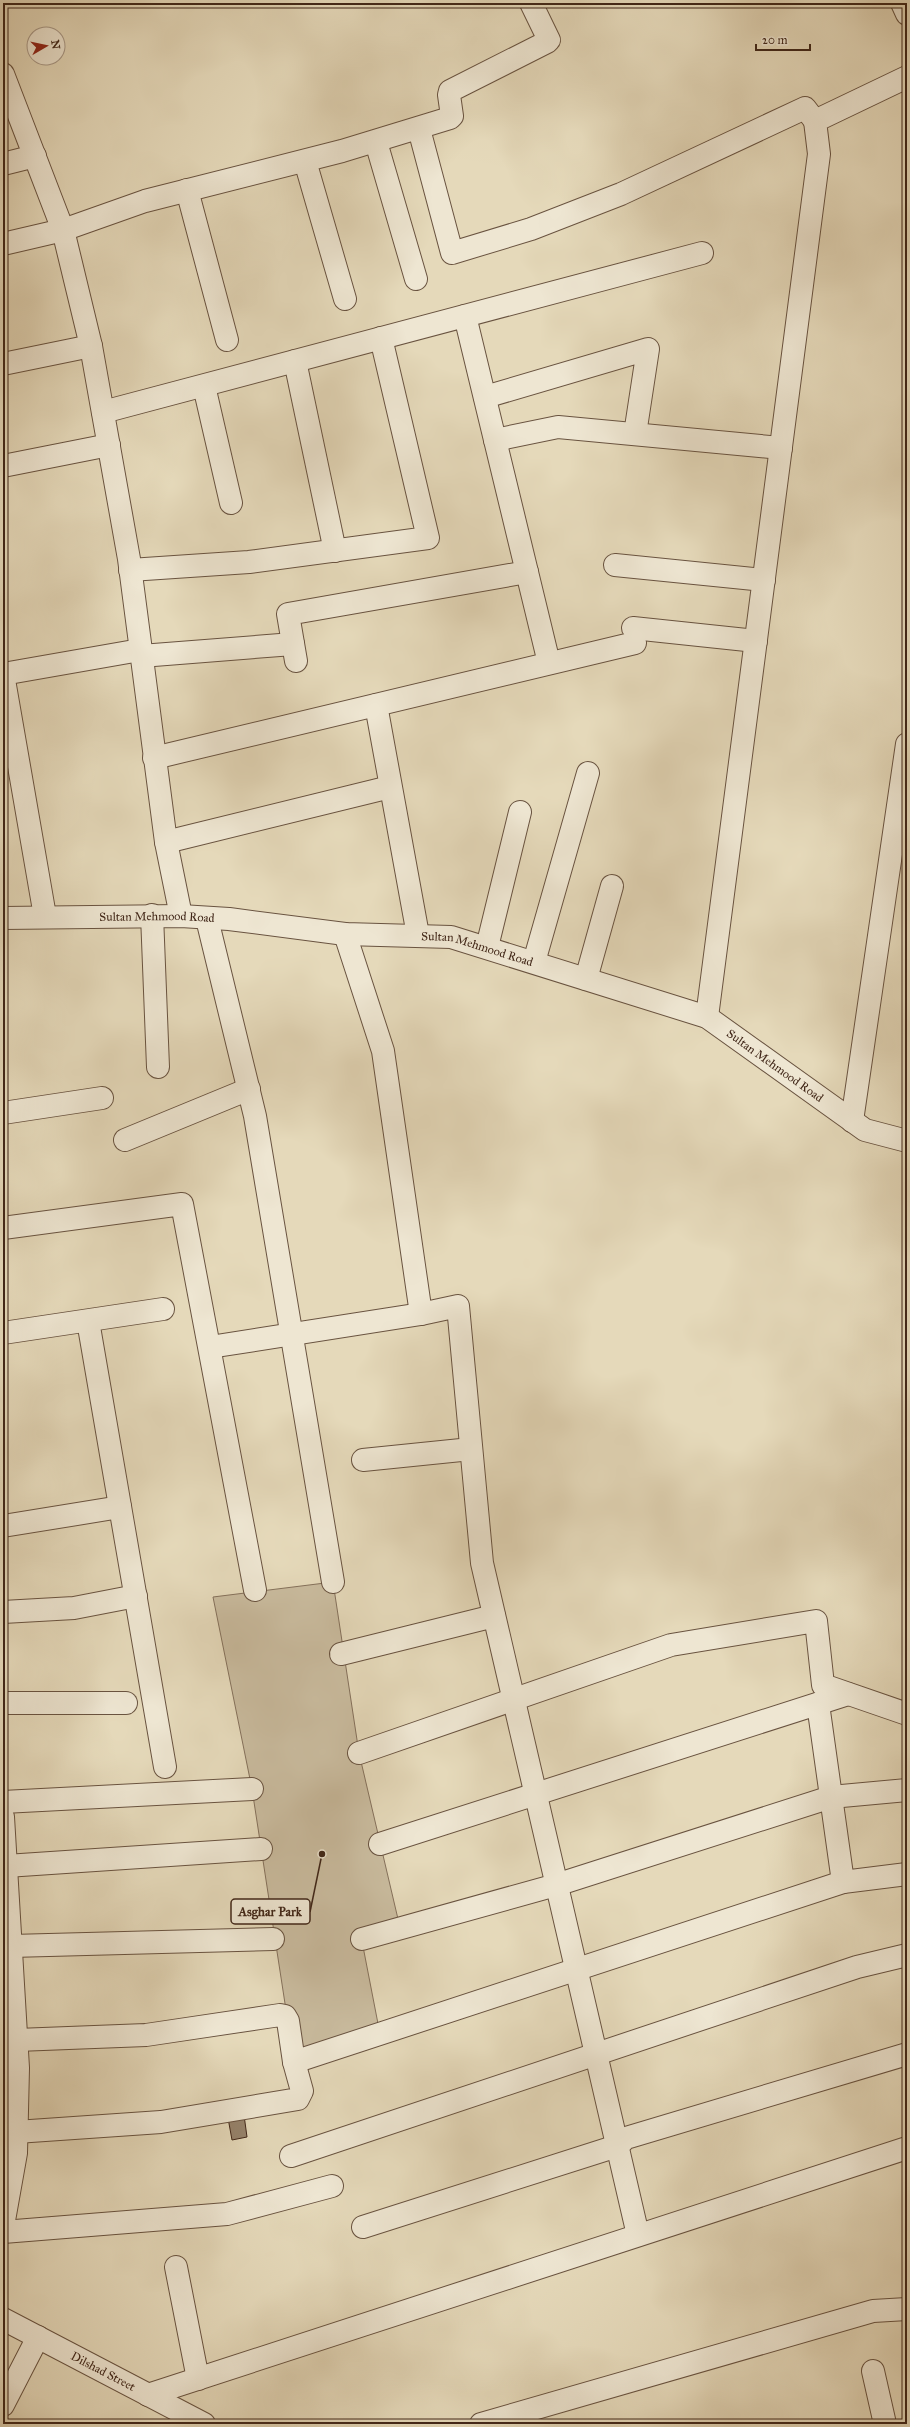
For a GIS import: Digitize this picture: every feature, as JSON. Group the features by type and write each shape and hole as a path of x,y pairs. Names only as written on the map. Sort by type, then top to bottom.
{"street":[{"path":"3,244 63,230 145,201 376,142 419,129 452,116 449,95 450,91 548,42 549,40 531,3"},
{"path":"902,3 907,14"},
{"path":"815,121 907,77"},
{"path":"4,81 35,156 63,230 91,346 130,570 166,842 181,916"},
{"path":"419,129 452,253 531,229 621,194 805,108 815,121 819,154 707,1017"},
{"path":"376,142 416,279"},
{"path":"3,164 35,156"},
{"path":"305,160 345,299"},
{"path":"187,190 227,340"},
{"path":"103,412 702,253"},
{"path":"465,316 549,663"},
{"path":"130,570 249,562 428,538 381,338"},
{"path":"3,364 91,346"},
{"path":"485,397 648,349 635,434"},
{"path":"295,361 335,551"},
{"path":"204,386 231,503"},
{"path":"495,440 558,427 781,448"},
{"path":"3,466 109,445"},
{"path":"615,565 764,580"},
{"path":"45,916 3,674 141,653 295,653 288,614 527,572"},
{"path":"154,758 549,663 634,635 756,641"},
{"path":"376,705 418,935"},
{"path":"852,1121 907,744"},
{"path":"534,962 588,773"},
{"path":"166,842 390,787"},
{"path":"487,947 520,812"},
{"path":"586,979 612,886"},
{"path":"152,915 158,1067"},
{"name":"Sultan Mehmood Road","path":"3,918 45,916 181,916 207,919 229,919 345,934 451,937 707,1017 864,1130 907,1141"},
{"path":"207,919 249,1089 292,1334 333,1582"},
{"path":"345,934 384,1051 421,1314"},
{"path":"125,1140 249,1089"},
{"path":"3,1113 102,1098"},
{"path":"3,1228 182,1204 255,1590"},
{"path":"210,1347 421,1314 458,1306 482,1563 638,2235"},
{"path":"3,1333 163,1309"},
{"path":"88,1321 166,1767"},
{"path":"363,1460 471,1449"},
{"path":"3,1526 120,1507"},
{"path":"3,1612 74,1608 136,1596"},
{"path":"341,1654 494,1616"},
{"path":"359,1753 672,1645 816,1621 823,1686 906,1709"},
{"path":"380,1844 848,1694"},
{"path":"3,1703 126,1703"},
{"path":"818,1704 843,1882"},
{"path":"3,1802 252,1789"},
{"path":"362,1939 556,1885 831,1797 907,1790"},
{"path":"3,1817 18,2068 16,2132 8,2172 3,2226"},
{"path":"6,1866 261,1849"},
{"path":"294,2062 843,1882 907,1874"},
{"path":"11,1946 273,1939"},
{"path":"291,2156 596,2056 856,1967 907,1955"},
{"path":"16,2132 161,2122 298,2099 302,2091 294,2062 288,2021 285,2016 280,2015 146,2035 17,2040"},
{"path":"363,2227 617,2146 626,2138 907,2054"},
{"path":"148,2395 907,2148"},
{"path":"3,2232 227,2214 332,2186"},
{"path":"176,2267 198,2379"},
{"path":"481,2424 873,2311 907,2309"},
{"name":"Dilshad Street","path":"3,2319 204,2424"},
{"path":"3,2405 38,2338"},
{"path":"873,2372 885,2424"}],"shaded area":[{"path":"333,1582 359,1753 398,1919 360,1931 380,2034 294,2062 252,1789 213,1597"}],"building":[{"path":"244,2115 247,2137 232,2140 228,2118"}],"place":[{"name":"Asghar Park","path":"322,1854"}]}
